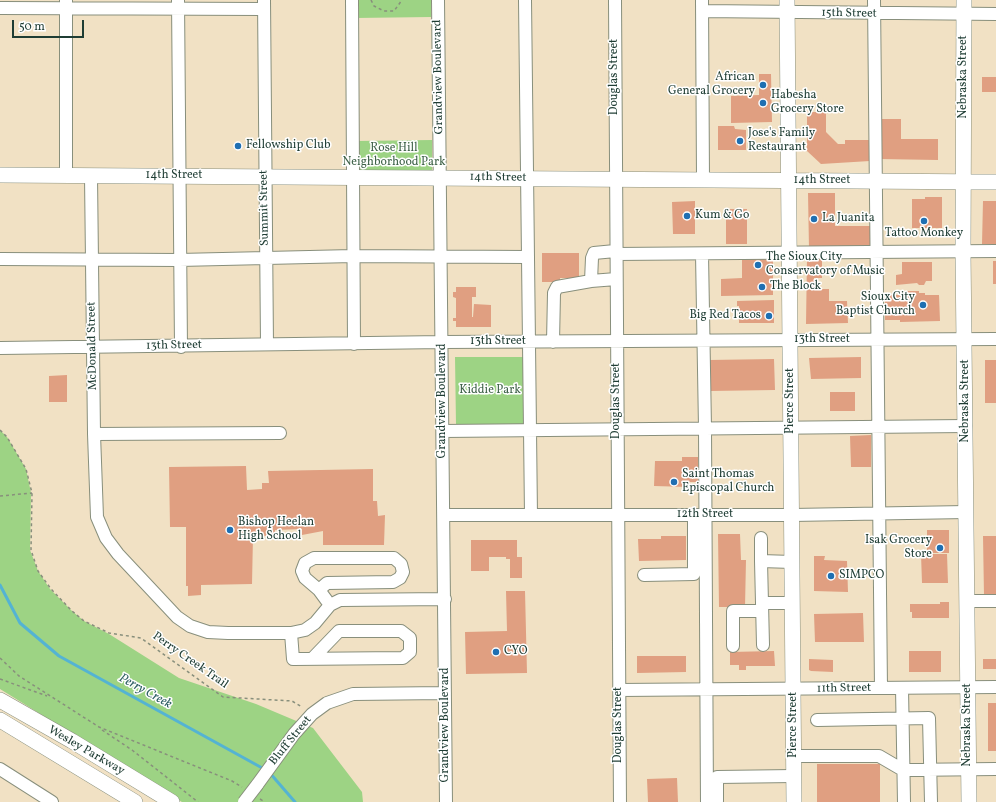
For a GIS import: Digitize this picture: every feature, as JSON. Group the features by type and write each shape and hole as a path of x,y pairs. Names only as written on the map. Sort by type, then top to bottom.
{"main road":[{"name":"Pierce Street","path":"787,6 794,802"},
{"name":"Nebraska Street","path":"964,7 963,252 966,426 968,802"},
{"name":"14th Street","path":"0,175 353,176 616,180 996,182"},
{"name":"Wesley Parkway","path":"0,700 72,741 172,802"},
{"name":"Wesley Parkway","path":"0,720 135,802"}],"street":[{"path":"352,0 354,344"},
{"name":"Grandview Boulevard","path":"438,0 440,257 444,430 446,802"},
{"path":"525,0 531,515"},
{"name":"Douglas Street","path":"615,0 615,252 620,802"},
{"path":"874,0 881,688"},
{"path":"66,4 66,175"},
{"path":"0,8 66,4 264,4"},
{"path":"178,4 179,260 181,346"},
{"name":"Summit Street","path":"264,4 267,344"},
{"path":"702,5 703,180"},
{"name":"15th Street","path":"702,5 787,6 874,14 964,7 996,14"},
{"name":"McDonald Street","path":"91,176 96,517 106,538 118,554 177,617 190,626 208,632 292,633"},
{"path":"591,281 592,258 594,253 702,254 996,251"},
{"path":"644,575 694,574 705,428 702,254"},
{"path":"0,259 179,260 354,256 527,257"},
{"path":"553,342 554,292 557,287 591,281 616,279"},
{"name":"13th Street","path":"0,348 93,348 443,342 996,339"},
{"path":"444,430 966,426"},
{"path":"94,434 280,433"},
{"name":"12th Street","path":"444,515 792,515 966,512"},
{"path":"699,515 712,802"},
{"path":"761,538 763,645"},
{"path":"319,590 327,583 393,582 400,578 403,572 402,564 394,558 314,558 305,563 302,571 304,578 319,590 330,605"},
{"path":"761,561 792,562"},
{"path":"312,659 339,631 402,631 410,638 410,652 403,658 312,659 293,659 292,633 304,630 315,623 330,605 340,600 445,599"},
{"path":"967,601 996,601"},
{"path":"733,646 733,611 793,603"},
{"name":"11th Street","path":"619,690 996,687"},
{"path":"902,688 904,802"},
{"name":"Bluff Street","path":"244,802 294,734 312,714 327,703 353,694 446,693"},
{"path":"817,720 929,718 931,802"},
{"path":"794,756 879,756 904,770 996,769"},
{"path":"0,769 38,798 52,802"},
{"path":"712,802 718,777 794,776"}],"path":[{"path":"371,0 374,6 384,12 394,11 402,0"},
{"name":"Perry Creek Trail","path":"0,430 7,437 26,469 32,493 31,550 38,571 50,589 72,612 84,621 109,634 141,638 223,697 292,701 312,714"},
{"path":"0,496 32,493"},
{"path":"0,658 19,676 48,697 99,727 132,750 198,802"},
{"path":"0,679 48,697"},
{"path":"99,727 232,781 246,790"},
{"path":"259,798 265,802"}],"green space":[{"path":"354,0 431,0 431,17 355,18"},
{"name":"Rose Hill Neighborhood Park","path":"432,140 432,172 357,172 356,141"},
{"name":"Kiddie Park","path":"455,357 523,357 523,424 456,425"},
{"path":"0,430 7,437 26,469 31,493 30,550 38,571 50,589 84,621 109,634 179,678 256,704 313,728 362,792 363,802 182,802 0,689"}],"building":[{"path":"759,74 771,74 772,122 731,123 731,96 759,95"},
{"path":"982,77 996,77 996,92 982,92"},
{"path":"807,112 826,112 826,132 838,144 845,144 845,140 869,140 870,161 821,164 807,151"},
{"path":"879,119 901,119 901,139 938,139 938,160 879,159"},
{"path":"718,126 734,126 735,129 746,130 746,150 718,150"},
{"path":"808,193 835,193 835,226 874,226 874,248 809,249"},
{"path":"925,197 942,197 942,228 912,228 912,199 925,199"},
{"path":"695,201 695,234 673,234 672,202"},
{"path":"983,201 996,201 996,244 982,244"},
{"path":"726,209 747,209 747,244 726,244"},
{"path":"542,253 579,253 579,278 560,278 560,282 542,282"},
{"path":"742,256 773,256 773,295 721,296 721,279 742,278"},
{"path":"807,257 822,257 822,278 814,278 814,289 829,289 829,301 847,301 848,323 806,324"},
{"path":"993,261 996,261 996,284 993,284"},
{"path":"902,262 932,262 932,281 926,281 924,285 919,285 917,283 896,285 896,275 902,274"},
{"path":"456,287 476,287 476,297 472,297 472,317 474,304 491,305 491,327 456,327 456,321 453,321 453,318 456,318 456,298 453,297 453,292 456,292"},
{"path":"906,291 919,291 919,293 925,293 925,295 939,295 940,321 900,322 900,320 885,320 885,295 901,295 901,293 906,293"},
{"path":"774,300 774,323 739,323 739,306 737,306 737,301"},
{"path":"861,357 861,378 811,379 809,358"},
{"path":"774,359 775,390 710,391 709,360"},
{"path":"985,360 996,360 996,403 985,403"},
{"path":"67,375 67,402 49,402 49,376"},
{"path":"830,392 855,392 855,411 830,411"},
{"path":"871,435 871,467 851,467 850,436"},
{"path":"682,457 698,457 698,482 688,482 688,487 654,486 655,461 682,461"},
{"name":"Bishop Heelan High School","path":"246,466 247,490 262,489 262,483 269,483 268,471 373,469 373,501 377,501 378,516 385,515 384,545 323,545 323,531 302,535 302,529 275,530 275,536 253,536 252,584 201,585 201,595 188,596 188,586 186,586 186,527 170,527 169,467"},
{"path":"927,530 949,530 949,553 927,553"},
{"path":"718,534 740,534 741,560 746,560 745,607 719,607"},
{"path":"661,536 686,536 686,560 639,561 638,539 661,539"},
{"path":"983,536 996,536 996,596 984,596"},
{"path":"471,540 517,540 517,557 522,557 522,578 510,578 510,559 506,559 506,557 489,557 489,571 471,571"},
{"path":"921,554 947,554 948,583 922,583"},
{"name":"SIMPCO","path":"814,556 825,556 824,560 847,561 848,592 814,591"},
{"name":"CYO","path":"506,591 525,591 527,673 466,674 465,632 507,631"},
{"path":"940,602 949,602 949,618 912,618 910,604 940,604"},
{"path":"863,613 864,642 815,642 814,614"},
{"path":"774,651 775,666 746,666 746,670 739,670 739,665 730,665 730,652"},
{"path":"909,651 941,651 941,672 909,672"},
{"path":"637,656 686,656 686,672 637,673"},
{"path":"809,659 833,660 833,672 809,670"},
{"path":"983,659 996,659 996,669 983,669"},
{"path":"988,703 996,703 996,751 988,751"},
{"path":"817,764 880,764 880,802 817,802"},
{"path":"677,778 678,802 648,802 647,779"}],"waterway":[{"name":"Perry Creek","path":"0,585 20,623 59,656 264,769"},
{"name":"Perry Creek","path":"269,772 295,802"}],"place":[{"name":"African General Grocery","path":"763,85"},
{"name":"Habesha Grocery Store","path":"763,103"},
{"name":"Jose's Family Restaurant","path":"740,141"},
{"name":"Fellowship Club","path":"238,146"},
{"name":"Kum & Go","path":"687,216"},
{"name":"La Juanita","path":"814,219"},
{"name":"Tattoo Monkey","path":"924,221"},
{"name":"The Sioux City Conservatory of Music","path":"758,265"},
{"name":"The Block","path":"762,287"},
{"name":"Sioux City Baptist Church","path":"923,305"},
{"name":"Big Red Tacos","path":"769,316"},
{"name":"Saint Thomas Episcopal Church","path":"674,482"},
{"name":"Bishop Heelan High School","path":"230,530"},
{"name":"Isak Grocery Store","path":"940,548"},
{"name":"SIMPCO","path":"831,576"},
{"name":"CYO","path":"496,652"}]}
